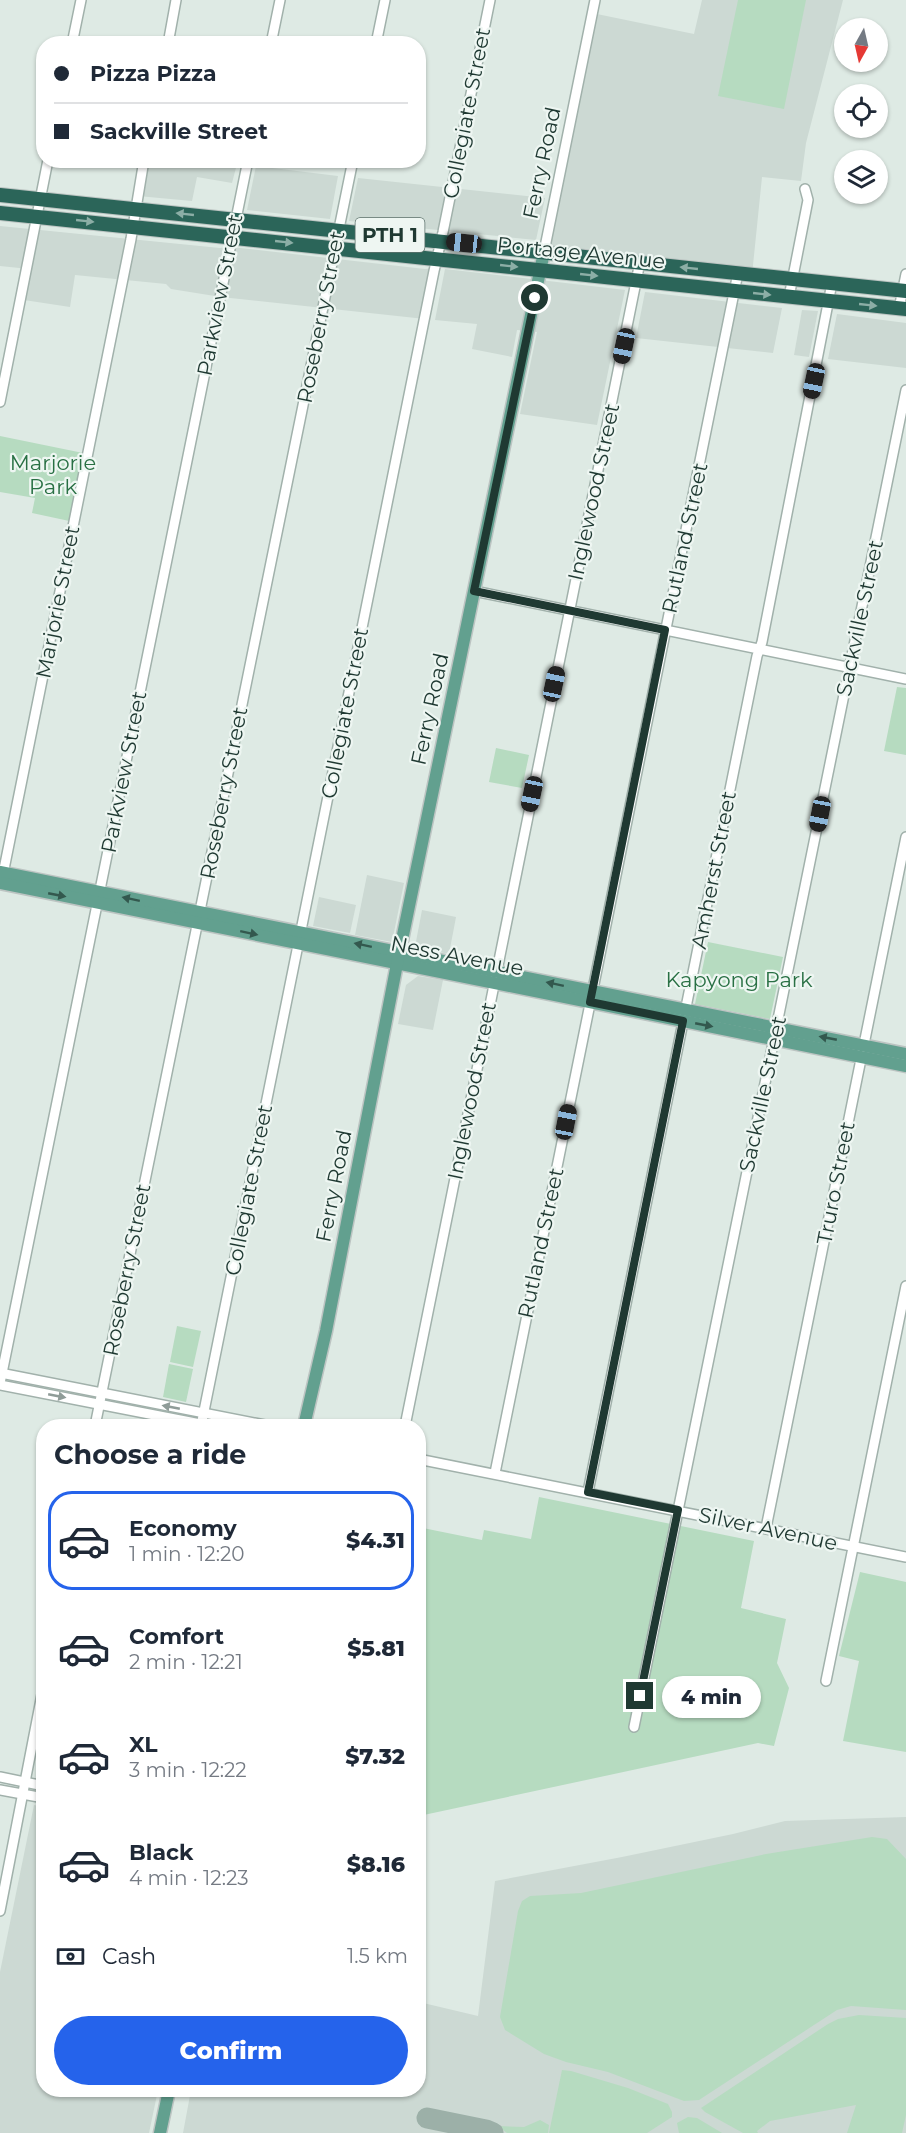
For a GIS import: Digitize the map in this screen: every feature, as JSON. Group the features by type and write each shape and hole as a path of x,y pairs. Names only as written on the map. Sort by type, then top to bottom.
{"highway":[{"name":"Portage Avenue","path":"0,195 904,291"},
{"name":"Portage Avenue","path":"0,213 903,309"}],"main road":[{"name":"Ferry Road","path":"306,1419 326,1331 398,958 544,252"},
{"name":"Ness Avenue","path":"1,880 98,897 863,1051 906,1054"},
{"name":"Ness Avenue","path":"398,958 420,969 495,978"},
{"path":"394,979 420,969"},
{"name":"Ness Avenue","path":"863,1051 906,1066"},
{"path":"160,2133 168,2097"}],"street":[{"path":"74,36 81,0"},
{"path":"169,36 176,0"},
{"path":"273,36 280,0"},
{"path":"378,36 385,0"},
{"name":"Collegiate Street","path":"204,1419 436,259 490,0"},
{"name":"Ferry Road","path":"544,252 595,0"},
{"path":"0,402 47,168"},
{"name":"Marjorie Street","path":"1,880 133,226 142,168"},
{"name":"Parkview Street","path":"0,1378 246,168"},
{"name":"Roseberry Street","path":"97,1419 350,168"},
{"path":"789,297 808,200 805,189"},
{"name":"Inglewood Street","path":"406,1419 640,262"},
{"name":"Rutland Street","path":"495,1473 738,273"},
{"path":"903,309 906,274"},
{"name":"Amherst Street","path":"588,1492 832,283"},
{"name":"Sackville Street","path":"634,1727 906,390"},
{"path":"474,591 906,679"},
{"name":"Truro Street","path":"766,1528 906,837"},
{"path":"826,1682 906,1286"},
{"path":"0,1378 102,1393 234,1419"},
{"path":"0,1378 100,1404 172,1419"},
{"name":"Silver Avenue","path":"426,1460 906,1557"},
{"path":"0,1911 36,1723"},
{"path":"0,1777 36,1784"},
{"path":"0,1790 36,1796"}],"shaded area":[{"path":"702,0 843,0 838,18 834,18 834,35 806,143 801,181 762,177 752,275 544,252 592,13 694,34"},
{"path":"144,168 236,168 232,183 197,177 192,201 138,196"},
{"path":"256,168 338,176 330,219 247,210"},
{"path":"358,178 545,198 536,240 349,221"},
{"path":"0,226 220,248 231,247 425,269 435,268 425,319 221,297 171,289 166,284 75,275 70,307 24,300 29,269 0,266"},
{"path":"445,269 625,290 597,425 520,414 537,332 517,330 512,357 472,349 477,324 435,320"},
{"path":"645,292 782,308 773,353 636,338"},
{"path":"802,310 818,311 809,357 794,355"},
{"path":"837,314 906,323 906,368 828,359"},
{"path":"367,875 404,883 392,942 355,935"},
{"path":"319,897 356,905 350,933 313,926"},
{"path":"422,910 456,917 449,954 415,947"},
{"path":"418,976 443,980 433,1030 398,1024 406,985"},
{"path":"34,1805 36,1805 36,2097 157,2097 149,2133 0,2133 0,1972"},
{"path":"906,1817 906,2133 183,2133 190,2097 426,2097 426,2004 478,2016 495,1881 622,1857 785,1821"}],"green space":[{"path":"738,0 806,0 784,109 718,96"},
{"name":"Marjorie Park","path":"0,436 88,454 74,522 32,513 35,498 0,492"},
{"path":"897,687 906,688 906,755 884,751"},
{"path":"496,748 529,755 522,788 489,782"},
{"name":"Kapyong Park","path":"708,942 783,957 770,1019 695,1004"},
{"path":"177,1326 201,1331 193,1367 170,1362"},
{"path":"169,1364 193,1369 186,1402 163,1397"},
{"path":"539,1497 754,1541 741,1608 786,1619 777,1663 789,1688 774,1746 758,1743 426,1814 426,1529 482,1540 484,1530 531,1539"},
{"path":"860,1572 906,1582 906,1752 843,1741 859,1661 839,1656"},
{"path":"872,1837 887,1839 906,1859 906,2010 851,2006 837,2010 699,2100 684,2101 608,2072 544,2054 505,2030 500,2017 518,1911 522,1901 530,1896 581,1893 766,1854"},
{"path":"859,2015 906,2018 906,2115 902,2133 847,2133 856,2105 770,2121 757,2131 758,2133 743,2133 701,2108 828,2024 838,2019"},
{"path":"562,2070 628,2088 668,2104 672,2117 647,2133 549,2133"},
{"path":"688,2117 697,2118 722,2133 679,2133 677,2123"},
{"path":"540,2120 549,2125 548,2133 507,2133 498,2126 524,2127"}],"taxiway":[{"path":"427,2118 493,2133"}],"route":[{"path":"535,298 474,591 665,630 590,1002 683,1021 588,1492 678,1510 640,1696"}]}
